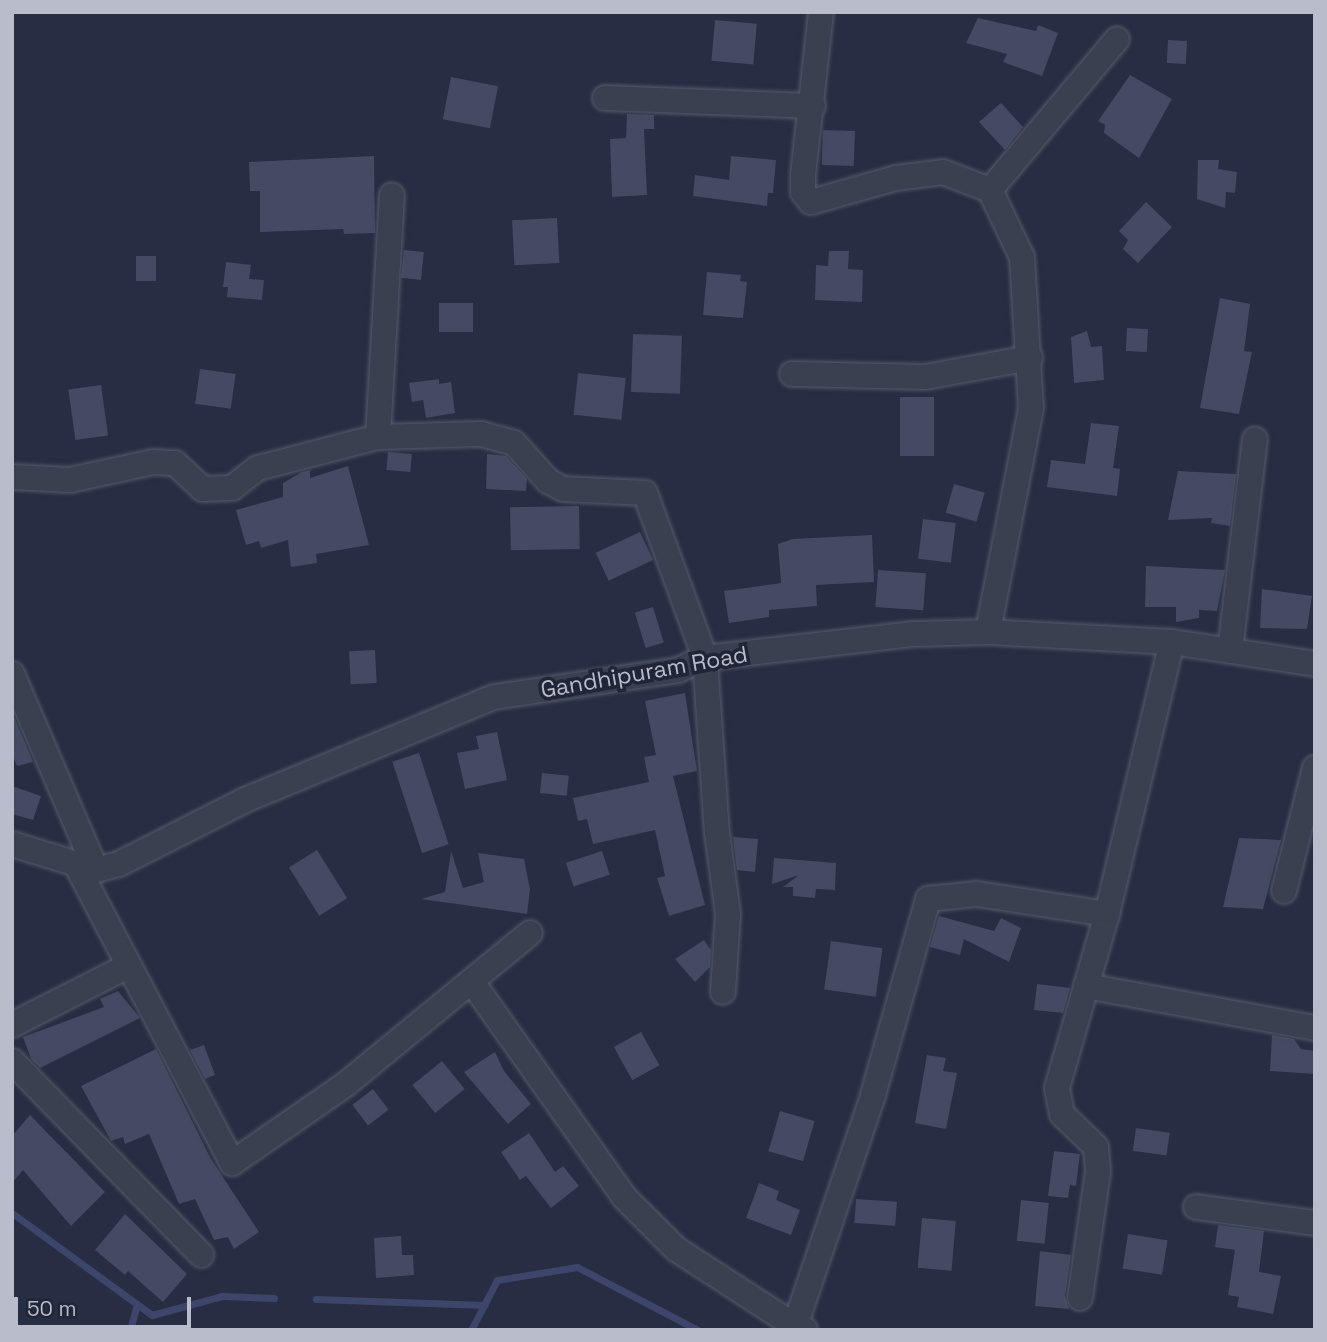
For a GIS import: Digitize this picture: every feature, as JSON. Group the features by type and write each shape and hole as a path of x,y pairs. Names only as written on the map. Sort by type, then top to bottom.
{"street":[{"path":"821,12 813,106 803,174 803,192 811,202 896,178 943,172 990,190 1021,257 1030,358 1031,408 988,632"},
{"path":"990,190 1117,39"},
{"path":"605,98 813,106"},
{"path":"378,437 392,195"},
{"path":"792,374 925,377 1030,358"},
{"path":"12,477 70,480 153,462 175,463 202,489 232,488 258,468 378,437 481,434 514,443 548,481 563,489 645,493 705,657 716,832 729,914 723,992"},
{"path":"1230,651 1255,439"},
{"name":"Gandhipuram Road","path":"87,869 119,864 257,794 494,697 678,670 705,657 914,634 988,632 1172,642 1315,664"},
{"path":"1080,1298 1098,1171 1096,1147 1062,1114 1056,1101 1107,914 1172,642"},
{"path":"12,674 126,967 233,1163 346,1084 530,933"},
{"path":"1284,891 1315,768"},
{"path":"12,844 87,869"},
{"path":"472,982 624,1197 676,1249 800,1328 873,1095 929,899 977,894 1107,914"},
{"path":"12,1025 126,967"},
{"path":"1086,986 1315,1028"},
{"path":"12,1061 201,1255"},
{"path":"1196,1207 1315,1223"}],"building":[{"path":"978,18 1036,31 1038,25 1058,33 1042,76 1003,62 1007,54 966,43"},
{"path":"715,20 757,24 753,65 711,61"},
{"path":"1168,40 1187,41 1186,64 1167,63"},
{"path":"1130,75 1172,99 1139,158 1104,133 1105,125 1098,121"},
{"path":"451,77 498,86 490,128 443,119"},
{"path":"1001,103 1023,127 1005,150 979,122"},
{"path":"627,114 654,115 654,129 644,129 647,195 612,197 610,139 626,138"},
{"path":"823,130 855,131 854,166 822,165"},
{"path":"374,156 375,233 344,234 343,229 260,232 260,191 250,191 249,162"},
{"path":"731,156 776,160 773,193 768,193 767,206 693,196 695,175 729,180"},
{"path":"1198,160 1219,160 1218,169 1237,172 1235,193 1226,192 1225,208 1197,199"},
{"path":"1146,202 1172,227 1138,263 1123,249 1128,240 1119,231"},
{"path":"557,218 559,263 514,265 512,220"},
{"path":"404,250 424,252 421,280 401,278"},
{"path":"829,251 849,251 848,269 863,270 862,302 815,300 816,265 828,266"},
{"path":"136,256 156,256 156,281 136,281"},
{"path":"226,262 251,265 249,279 264,280 262,300 227,297 228,287 223,287"},
{"path":"707,272 741,275 740,281 747,282 743,318 703,315"},
{"path":"1220,298 1250,304 1244,351 1252,352 1239,414 1200,408"},
{"path":"439,303 473,303 473,332 439,332"},
{"path":"1127,328 1148,329 1147,352 1126,351"},
{"path":"1087,331 1091,347 1102,346 1104,380 1074,383 1071,337"},
{"path":"633,334 682,336 680,394 631,392"},
{"path":"200,369 236,374 231,409 195,404"},
{"path":"578,373 626,378 621,420 574,415"},
{"path":"439,379 439,384 451,382 455,413 426,418 423,400 412,402 409,383"},
{"path":"101,385 108,436 75,440 68,390"},
{"path":"900,397 934,397 934,456 900,456"},
{"path":"1091,423 1119,426 1113,468 1120,469 1117,496 1047,487 1051,460 1085,464"},
{"path":"388,452 412,454 410,472 386,470"},
{"path":"487,454 506,456 527,479 526,491 486,489"},
{"path":"348,466 369,545 316,554 317,563 291,567 288,540 261,548 259,541 246,545 236,510 283,497 283,483 302,472 310,470 310,478"},
{"path":"1178,471 1236,474 1230,526 1211,523 1212,518 1168,520"},
{"path":"954,484 985,493 976,522 946,513"},
{"path":"579,506 580,549 511,550 510,507"},
{"path":"923,519 956,523 951,563 918,559"},
{"path":"640,532 653,560 609,581 596,553"},
{"path":"872,535 874,582 816,585 817,606 769,610 769,617 729,623 724,591 781,583 778,544 793,539"},
{"path":"1146,566 1225,570 1217,611 1199,610 1199,618 1176,622 1176,607 1145,607"},
{"path":"878,570 926,573 923,610 875,607"},
{"path":"1262,589 1312,596 1307,629 1260,628"},
{"path":"653,607 664,642 646,648 635,613"},
{"path":"375,650 377,683 351,684 349,651"},
{"path":"685,693 697,771 673,776 705,905 669,916 657,878 665,876 655,830 593,844 587,819 578,821 573,798 649,782 644,757 656,755 645,701"},
{"path":"12,712 33,762 17,766 12,754"},
{"path":"497,732 507,780 465,789 457,753 479,749 476,736"},
{"path":"419,753 449,844 422,853 392,762"},
{"path":"542,773 569,776 567,796 540,793"},
{"path":"12,786 41,796 33,820 12,814"},
{"path":"733,837 758,839 755,872 737,870"},
{"path":"1239,838 1281,840 1263,909 1223,907"},
{"path":"317,850 347,898 319,916 289,867"},
{"path":"451,851 463,888 484,882 478,853 524,859 530,889 527,914 421,899 445,892"},
{"path":"602,851 610,875 574,887 566,863"},
{"path":"774,858 836,863 835,890 816,889 815,898 793,896 793,887 783,887 799,875 772,884"},
{"path":"939,916 994,931 1001,918 1021,928 1009,962 964,939 960,955 930,947"},
{"path":"704,940 711,950 710,967 695,982 675,959"},
{"path":"831,941 882,948 876,997 824,990"},
{"path":"1037,984 1070,988 1063,1013 1034,1010"},
{"path":"118,991 140,1018 40,1068 31,1059 23,1037 104,1007 100,999"},
{"path":"641,1032 659,1065 632,1080 614,1047"},
{"path":"1272,1035 1294,1039 1301,1049 1315,1051 1315,1074 1270,1071"},
{"path":"204,1045 215,1075 205,1079 190,1050"},
{"path":"156,1049 211,1159 259,1232 234,1249 228,1237 214,1240 195,1199 179,1204 149,1134 125,1144 123,1137 111,1141 81,1086"},
{"path":"495,1052 504,1071 531,1104 508,1124 464,1072"},
{"path":"927,1055 946,1058 943,1071 957,1073 946,1129 915,1123"},
{"path":"442,1061 465,1089 435,1113 412,1085"},
{"path":"373,1089 389,1110 368,1125 352,1105"},
{"path":"780,1111 815,1121 803,1161 768,1151"},
{"path":"30,1115 105,1192 71,1226 23,1170 12,1183 12,1136"},
{"path":"1136,1128 1170,1133 1166,1156 1133,1151"},
{"path":"529,1133 555,1172 563,1166 579,1186 551,1208 526,1176 520,1180 501,1152"},
{"path":"1054,1151 1080,1154 1076,1186 1070,1185 1068,1198 1048,1196"},
{"path":"759,1183 779,1191 776,1200 800,1210 791,1235 746,1218"},
{"path":"856,1199 897,1202 895,1226 854,1223"},
{"path":"1021,1200 1049,1203 1045,1244 1017,1241"},
{"path":"125,1214 187,1274 163,1302 128,1271 125,1275 95,1250"},
{"path":"922,1218 956,1221 952,1271 918,1268"},
{"path":"1218,1225 1264,1231 1259,1272 1281,1276 1273,1314 1237,1307 1239,1297 1228,1295 1235,1250 1215,1247"},
{"path":"1128,1234 1168,1240 1162,1275 1123,1269"},
{"path":"401,1236 402,1255 413,1255 414,1275 376,1278 374,1238"},
{"path":"1040,1251 1071,1255 1065,1296 1069,1309 1035,1306"}],"waterway":[{"path":"12,1213 152,1315 222,1296 274,1298"},
{"path":"471,1330 497,1280 577,1267 698,1330"},
{"path":"316,1299 485,1305"},
{"path":"130,1330 136,1307"}]}
